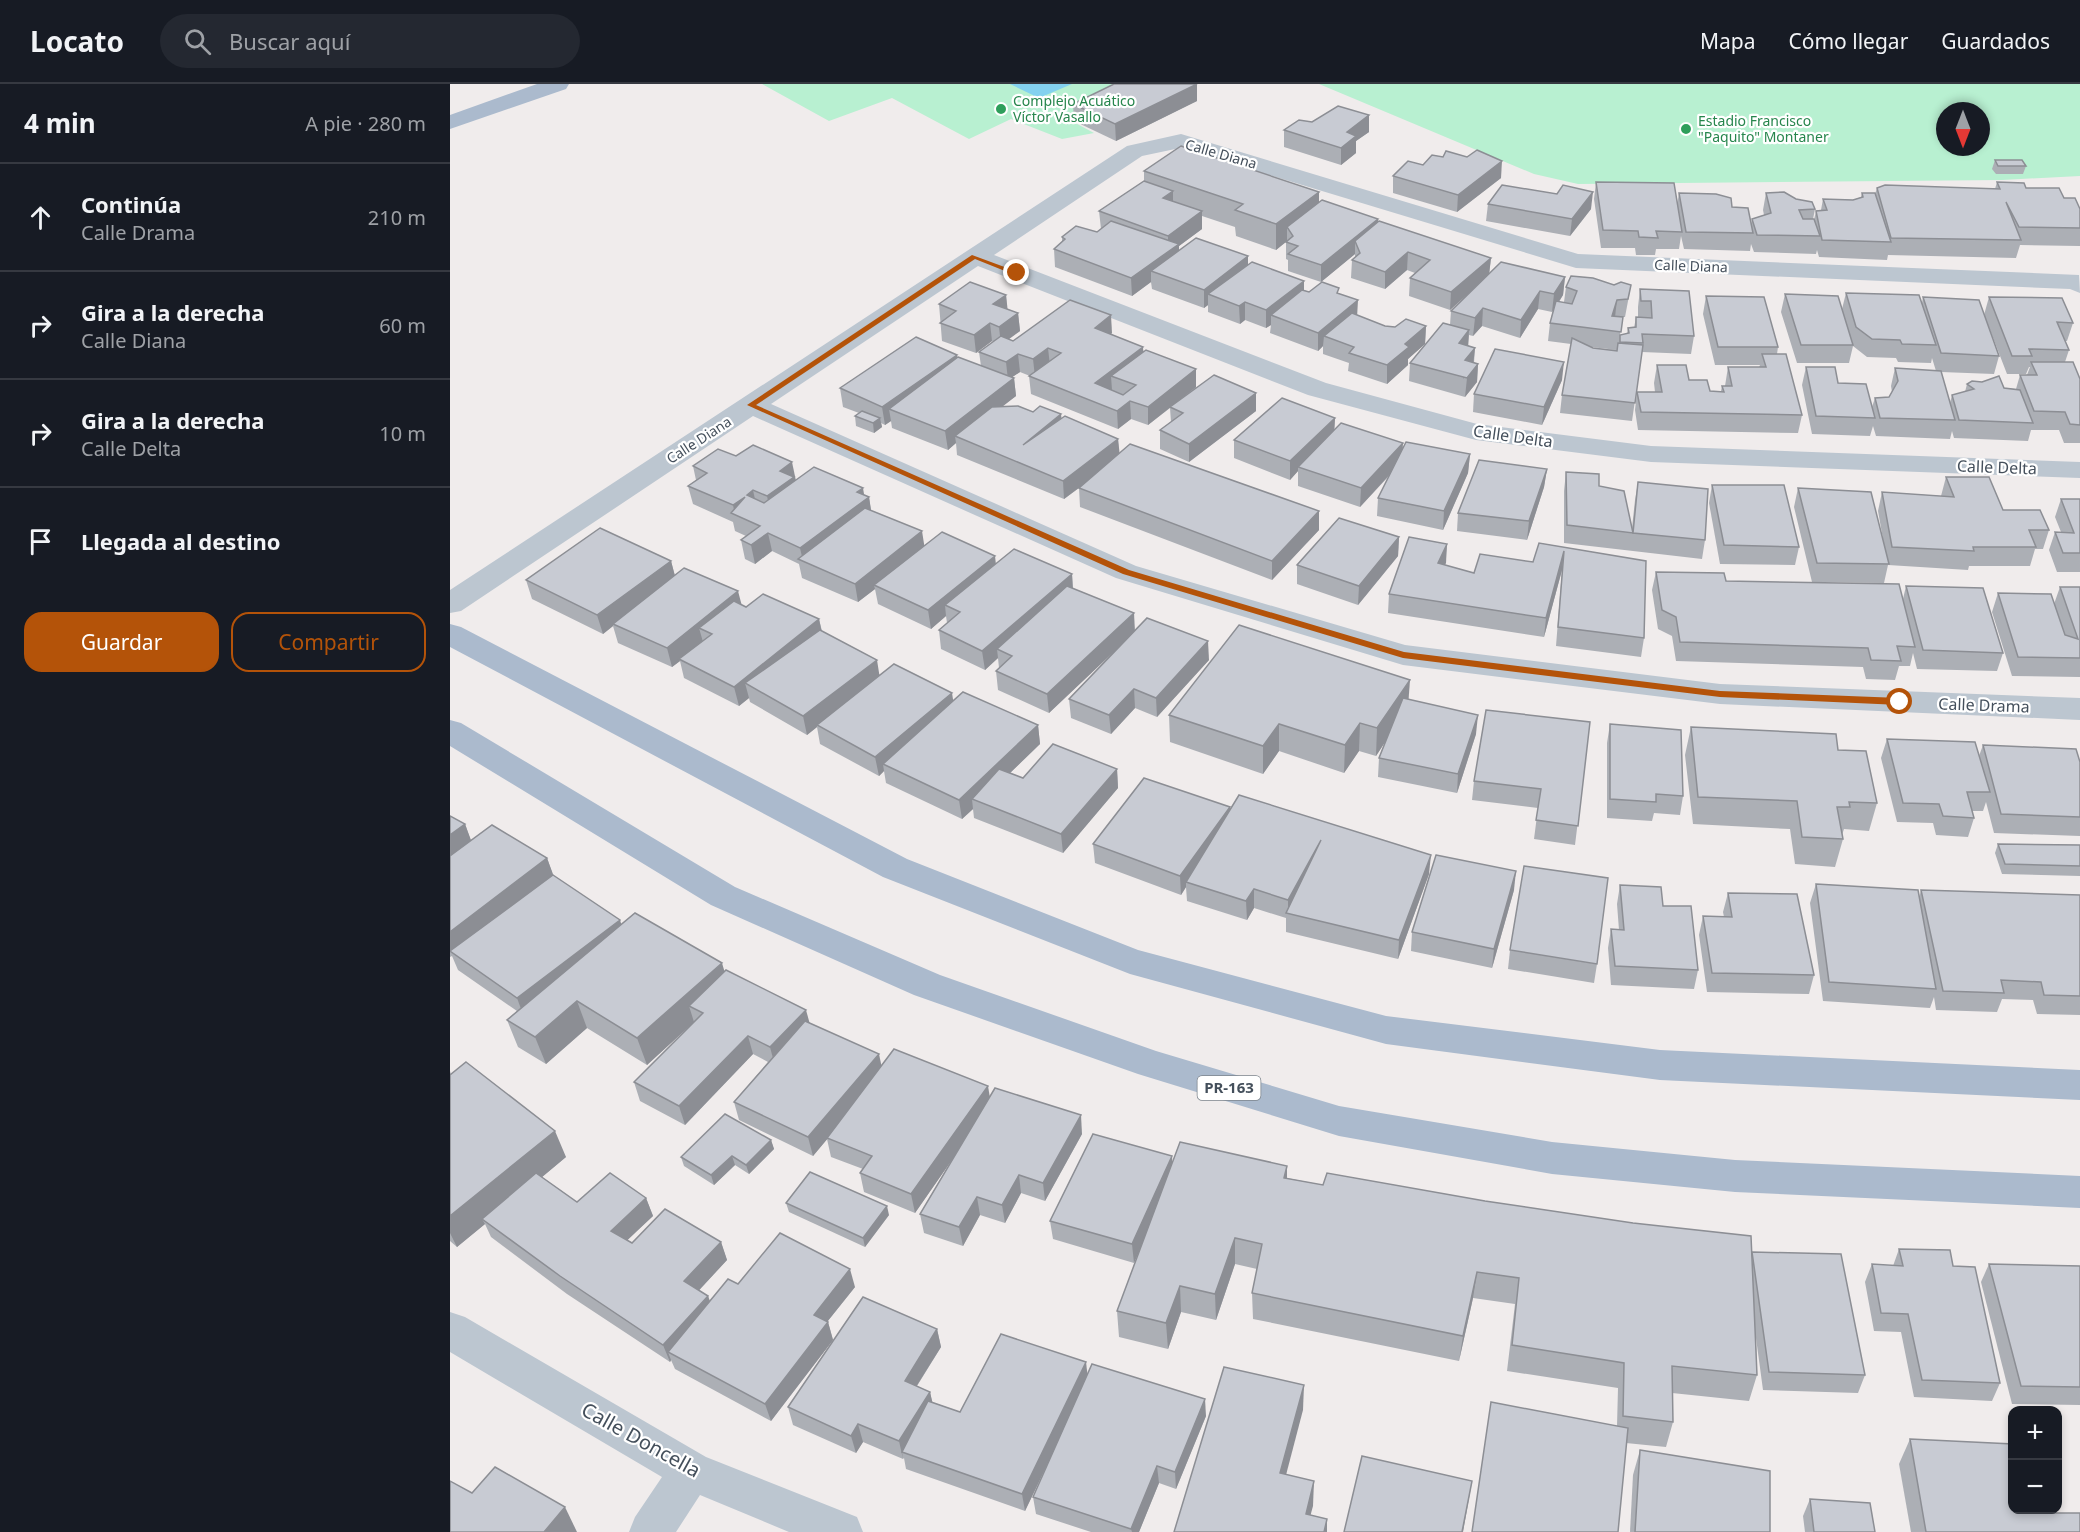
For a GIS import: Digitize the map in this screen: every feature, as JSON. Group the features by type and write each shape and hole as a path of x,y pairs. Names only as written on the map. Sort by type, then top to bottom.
{"main road":[{"path":"450,122 558,84"},
{"path":"450,634 894,868 1130,961 1386,1030 1660,1065 2080,1085"},
{"name":"PR-163","path":"450,731 723,896 744,906 927,985 1151,1064 1339,1121 1552,1158 1723,1175 2080,1192"}],"street":[{"name":"Calle Diana","path":"450,604 1135,150 1181,141 1576,261 2079,284"},
{"name":"Calle Delta","path":"975,256 1317,389 1476,432 1651,454 2080,470"},
{"name":"Calle Drama","path":"751,405 1126,572 1403,655 1720,694 2080,709"},
{"name":"Calle Doncella","path":"450,1330 691,1471 841,1532"},
{"path":"651,1532 691,1471"}],"green space":[{"name":"Complejo Acuático Víctor Vasallo","path":"762,84 1143,84 1068,119 1094,133 1062,139 1011,119 969,139 892,98 829,121"},
{"name":"Estadio Francisco \"Paquito\" Montaner","path":"1319,84 2080,84 2080,176 2002,180 1578,184 1534,174"}],"water":[{"path":"1010,84 1072,84 1039,98"}],"building":[{"path":"1114,84 1197,84 1115,124 1073,104"},
{"path":"1338,106 1369,115 1347,132 1356,136 1341,148 1284,130 1299,120 1312,122"},
{"path":"1181,146 1319,192 1276,224 1235,210 1243,204 1144,171"},
{"path":"1477,150 1502,161 1458,195 1393,176 1408,161 1423,165 1432,155 1443,157 1446,151 1467,157"},
{"path":"1995,160 2022,160 2026,166 1998,166"},
{"path":"1144,181 1173,191 1163,198 1202,211 1168,236 1099,211"},
{"path":"1596,182 1674,183 1682,232 1656,231 1658,238 1639,237 1638,231 1603,230"},
{"path":"1997,182 2024,183 2026,188 2059,188 2064,198 2075,198 2080,209 2080,228 2019,227 2006,202 2021,240 1891,238 1877,188 1885,185 2000,189"},
{"path":"1502,185 1557,194 1563,185 1593,192 1572,219 1488,204"},
{"path":"1784,192 1796,199 1812,202 1815,209 1799,210 1803,219 1814,219 1820,236 1757,235 1752,219 1771,213 1766,193"},
{"path":"1679,193 1716,194 1731,198 1732,207 1748,208 1753,233 1686,232"},
{"path":"1862,193 1875,193 1891,242 1822,240 1816,211 1827,210 1823,199 1853,200 1863,197"},
{"path":"1322,200 1378,219 1321,265 1288,254 1298,246 1286,242 1293,236 1287,227"},
{"path":"1111,221 1179,244 1131,278 1054,249 1065,239 1062,237 1076,226 1097,232"},
{"path":"1379,221 1491,258 1451,292 1410,278 1430,260 1408,252 1385,272 1352,260 1360,253 1355,241"},
{"path":"1196,238 1248,256 1204,290 1151,271"},
{"path":"1252,262 1304,281 1266,310 1245,302 1239,306 1208,294"},
{"path":"1501,262 1565,277 1554,294 1540,291 1521,320 1483,308 1475,318 1451,311"},
{"path":"1571,276 1593,278 1614,285 1621,282 1631,285 1628,299 1617,300 1612,316 1623,317 1621,332 1550,323 1556,301 1572,304 1577,291 1566,287"},
{"path":"970,282 1006,295 993,304 1018,313 999,327 990,323 974,335 940,323 956,311 939,304"},
{"path":"1322,282 1339,288 1337,293 1358,300 1318,333 1271,315 1302,290 1309,292"},
{"path":"1640,289 1689,291 1694,336 1642,334 1643,343 1620,342 1620,335 1629,333 1628,328 1636,327 1636,317 1652,318 1651,301 1641,301"},
{"path":"1846,293 1919,295 1936,345 1902,344 1900,340 1872,339 1856,327"},
{"path":"1785,294 1838,296 1853,345 1801,345"},
{"path":"1706,296 1764,297 1778,347 1718,347"},
{"path":"1923,297 1979,300 1999,356 1941,353"},
{"path":"1989,297 2062,298 2073,323 2057,322 2069,350 2029,349 2032,356 2012,356"},
{"path":"1070,300 1111,315 1095,328 1143,347 1095,383 1123,395 1136,385 1111,376 1146,350 1196,369 1148,407 1130,401 1117,411 1029,376 1061,353 1048,348 1033,359 1018,354 1006,362 979,352 1001,336 1013,341"},
{"path":"1352,313 1385,326 1395,327 1406,319 1426,326 1405,344 1409,347 1387,365 1349,353 1354,347 1324,336"},
{"path":"1443,323 1469,330 1459,343 1475,348 1465,360 1478,364 1467,378 1410,363"},
{"path":"916,337 957,355 882,407 840,388"},
{"path":"1572,338 1593,348 1617,351 1618,343 1643,345 1635,403 1562,395"},
{"path":"1495,349 1564,362 1544,407 1474,394"},
{"path":"1762,354 1786,354 1802,415 1641,412 1637,392 1662,392 1657,365 1686,365 1689,380 1707,380 1710,391 1724,392 1722,386 1732,386 1728,367 1766,367"},
{"path":"958,357 1014,378 945,431 889,409"},
{"path":"2031,362 2073,362 2080,379 2080,425 2070,424 2065,412 2034,411 2020,375 2037,375"},
{"path":"1806,367 1835,367 1838,383 1866,384 1875,418 1816,416"},
{"path":"1895,368 1941,371 1955,420 1880,418 1875,398 1889,397 1898,381"},
{"path":"1214,375 1256,393 1189,444 1160,430 1183,413 1170,407"},
{"path":"1999,376 2004,388 2020,390 2033,423 1959,420 1952,395 1974,389 1967,384 1972,381 1982,382"},
{"path":"1282,398 1335,418 1290,461 1234,440"},
{"path":"1018,406 1033,412 1040,406 1061,414 1023,445 1065,416 1118,439 1063,481 955,436 992,407"},
{"path":"862,411 880,418 873,423 855,416"},
{"path":"1341,423 1403,443 1361,488 1298,467"},
{"path":"1406,442 1470,454 1444,511 1378,498"},
{"path":"1130,444 1319,511 1272,561 1079,488"},
{"path":"753,445 792,462 780,471 794,477 767,496 753,490 747,495 764,503 814,467 863,488 857,492 869,497 800,548 768,533 751,545 741,540 760,526 731,513 745,497 733,505 688,486 707,473 693,466 718,449 736,456"},
{"path":"1479,460 1547,469 1529,521 1458,513"},
{"path":"1566,472 1599,474 1599,486 1624,491 1633,533 1567,525"},
{"path":"1946,477 1989,477 2003,510 2040,510 2049,530 2029,530 2036,547 1973,547 1974,551 1892,547 1882,492 1954,497"},
{"path":"1638,482 1708,489 1705,540 1633,533"},
{"path":"1712,485 1784,485 1799,547 1724,545"},
{"path":"1798,488 1871,492 1889,564 1817,563"},
{"path":"2061,499 2080,499 2080,553 2063,553 2055,532 2074,533"},
{"path":"865,508 922,531 855,584 798,559"},
{"path":"1339,518 1399,537 1359,586 1297,565"},
{"path":"600,528 671,561 597,615 526,580"},
{"path":"942,532 995,556 928,610 874,585"},
{"path":"1409,537 1447,544 1438,563 1474,573 1480,554 1533,562 1539,543 1646,561 1644,638 1558,627 1564,551 1546,618 1389,594"},
{"path":"1014,549 1072,574 982,651 939,630 960,612 945,605"},
{"path":"684,568 738,591 667,648 613,624"},
{"path":"1656,572 1724,573 1726,581 1899,584 1915,647 1897,646 1901,661 1871,660 1868,648 1680,642 1676,617 1662,610"},
{"path":"1067,586 1134,613 1047,694 996,671 1012,656 997,649"},
{"path":"1906,586 1983,588 2003,653 1923,650"},
{"path":"2060,587 2080,587 2080,658 2018,657 1998,593 2051,594 2065,635 2078,639"},
{"path":"763,594 819,619 734,687 679,659 712,634 699,628 734,601 746,607"},
{"path":"1147,618 1208,641 1156,698 1134,689 1109,715 1069,699"},
{"path":"1239,625 1410,680 1377,728 1360,723 1345,745 1279,724 1263,746 1169,715"},
{"path":"820,630 877,660 803,716 745,683"},
{"path":"894,664 952,693 875,757 817,725"},
{"path":"963,692 1038,725 959,800 883,764"},
{"path":"1403,698 1478,715 1458,774 1379,758"},
{"path":"1486,710 1590,722 1578,826 1536,820 1541,789 1474,781"},
{"path":"1610,724 1681,730 1683,796 1656,794 1656,802 1610,799"},
{"path":"1691,727 1836,734 1838,750 1866,751 1877,803 1849,802 1850,807 1837,807 1843,839 1802,837 1797,801 1698,797"},
{"path":"1887,739 1975,742 1990,792 1967,792 1974,818 1943,816 1939,804 1903,803"},
{"path":"1053,744 1117,769 1061,834 972,799 999,769 1023,778"},
{"path":"1983,745 2076,749 2080,762 2080,817 2001,814"},
{"path":"1144,778 1230,807 1180,876 1093,844"},
{"path":"1239,795 1431,855 1399,940 1286,913 1321,840 1288,900 1254,889 1246,901 1186,882"},
{"path":"450,816 465,824 450,835"},
{"path":"492,825 547,858 450,932 450,856"},
{"path":"1998,844 2080,845 2080,866 2005,864"},
{"path":"1436,855 1516,871 1494,949 1412,932"},
{"path":"1524,866 1608,878 1597,964 1510,950"},
{"path":"553,875 620,920 517,998 450,951"},
{"path":"1816,884 1918,890 1936,989 1829,982"},
{"path":"1620,885 1661,887 1663,906 1691,906 1698,970 1615,966 1611,929 1624,930"},
{"path":"1921,890 2080,895 2080,996 2044,995 2041,982 2001,980 2004,993 1943,991"},
{"path":"1728,893 1797,894 1814,975 1712,973 1703,916 1732,917"},
{"path":"635,913 722,963 637,1038 577,1001 535,1037 507,1020"},
{"path":"726,970 806,1010 770,1047 748,1036 679,1106 634,1082 703,1013 689,1006"},
{"path":"805,1021 879,1054 808,1137 734,1102"},
{"path":"894,1049 988,1086 911,1194 860,1173 872,1156 827,1138"},
{"path":"466,1062 555,1131 450,1216 450,1075"},
{"path":"995,1088 1081,1115 1043,1183 1019,1175 1002,1205 977,1197 959,1227 920,1214"},
{"path":"725,1114 771,1140 746,1165 732,1156 711,1175 681,1157"},
{"path":"1093,1134 1172,1156 1132,1244 1050,1221"},
{"path":"1180,1142 1287,1166 1284,1178 1323,1185 1327,1173 1485,1201 1633,1223 1751,1236 1757,1375 1672,1366 1673,1422 1623,1416 1624,1363 1512,1345 1519,1278 1477,1272 1463,1336 1252,1293 1262,1244 1235,1238 1215,1294 1180,1286 1166,1323 1117,1311"},
{"path":"810,1172 887,1206 863,1238 786,1203"},
{"path":"536,1173 577,1202 610,1173 646,1198 611,1231 632,1243 665,1209 721,1242 684,1281 708,1296 663,1345 560,1276 482,1219"},
{"path":"780,1233 850,1269 814,1315 828,1322 765,1404 668,1352 728,1279 738,1284"},
{"path":"1899,1249 1950,1250 1953,1266 1975,1267 2000,1383 1922,1380 1908,1314 1881,1313 1872,1264 1903,1266"},
{"path":"1752,1252 1841,1254 1865,1375 1769,1372"},
{"path":"1989,1264 2080,1266 2080,1387 2021,1386"},
{"path":"863,1297 937,1329 905,1381 930,1392 899,1441 858,1424 851,1436 788,1407"},
{"path":"1001,1334 1086,1362 1022,1494 902,1452 928,1401 960,1412"},
{"path":"1092,1364 1205,1399 1175,1472 1157,1466 1131,1529 1033,1497"},
{"path":"1224,1367 1304,1385 1280,1473 1314,1481 1306,1514 1327,1519 1324,1532 1174,1532"},
{"path":"1491,1402 1628,1428 1618,1532 1472,1532"},
{"path":"1910,1439 2008,1444 2008,1514 2080,1513 2080,1532 1926,1532"},
{"path":"1640,1450 1770,1471 1770,1532 1635,1532"},
{"path":"1362,1456 1472,1481 1462,1532 1344,1532"},
{"path":"495,1467 565,1507 544,1532 450,1532 450,1481 472,1493"},
{"path":"1810,1499 1870,1503 1875,1532 1814,1532"}],"place":[{"name":"Complejo Acuático Víctor Vasallo","path":"1001,109"},
{"name":"Estadio Francisco \"Paquito\" Montaner","path":"1686,129"}],"route":[{"path":"1017,273 975,256 751,405 1126,572 1403,655 1720,694 1900,702"}]}
